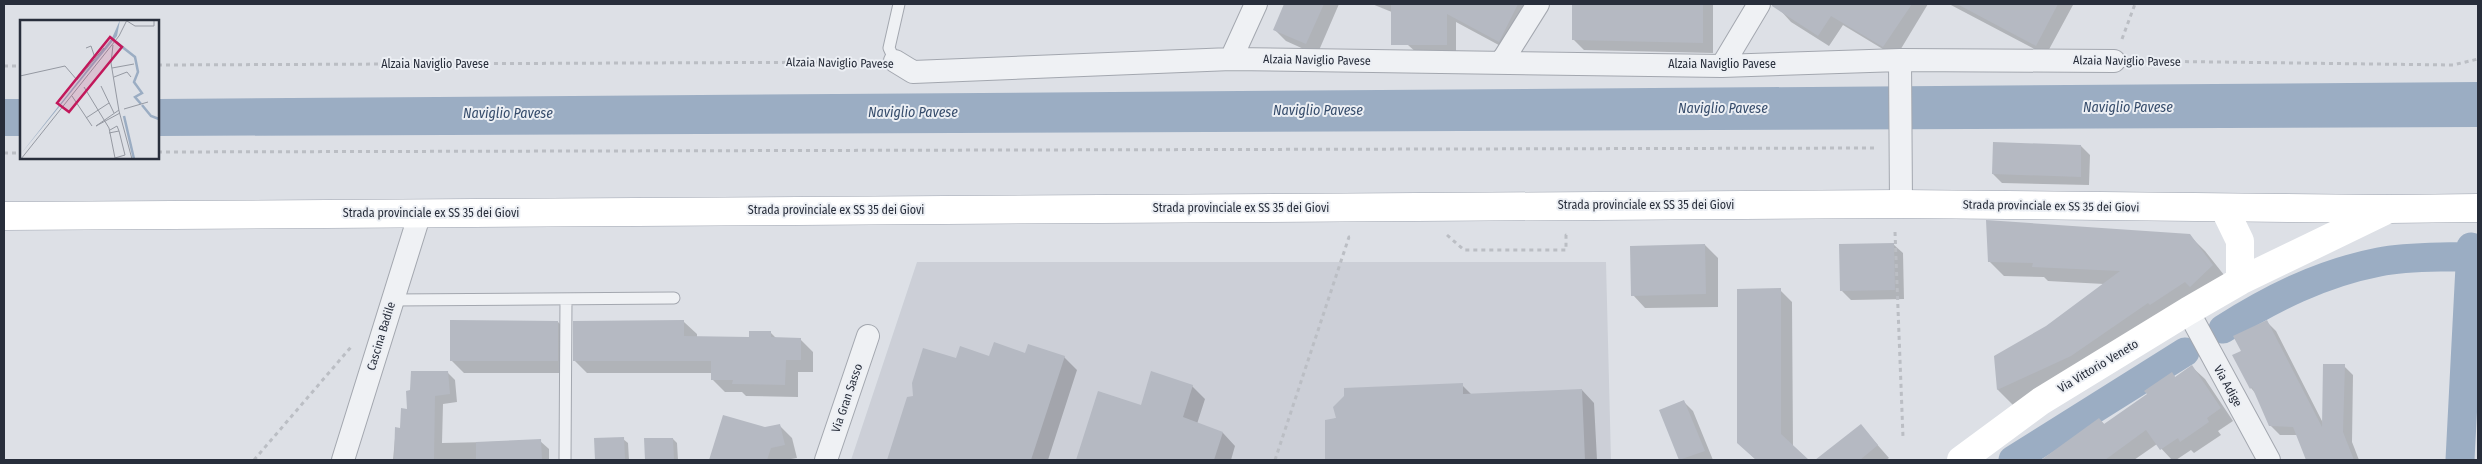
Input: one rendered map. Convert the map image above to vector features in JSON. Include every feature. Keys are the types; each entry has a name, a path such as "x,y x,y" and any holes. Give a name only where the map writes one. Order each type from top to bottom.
{"main road":[{"name":"Strada provinciale ex SS 35 dei Giovi","path":"4,216 1901,204 2224,208 2478,208"},
{"path":"2224,208 2240,241 2240,281"},
{"name":"Via Vittorio Veneto","path":"1961,460 2041,401 2188,311 2240,281 2389,209"}],"street":[{"path":"1231,59 1256,4"},
{"path":"1501,62 1538,4"},
{"path":"1722,66 1759,4"},
{"name":"Alzaia Naviglio Pavese","path":"895,61 913,72 1231,59 1900,69 2114,61"},
{"path":"1900,69 1901,204"},
{"name":"Cascina Badile","path":"343,460 420,213"},
{"name":"Via Adige","path":"2188,311 2269,460"},
{"name":"Via Gran Sasso","path":"826,460 868,336"}],"lane":[{"path":"895,61 889,48 899,4"},
{"path":"392,300 674,298"},
{"path":"565,460 566,299"}],"path":[{"path":"2114,61 2135,4"},
{"name":"Alzaia Naviglio Pavese","path":"2114,61 2453,65 2478,59"},
{"name":"Alzaia Naviglio Pavese","path":"159,65 895,61"},
{"path":"4,66 20,66"},
{"path":"159,152 1901,148"},
{"path":"4,153 20,153"},
{"path":"1887,232 1896,232 1903,437"},
{"path":"1437,236 1447,235 1464,250 1566,250 1566,236 1576,235"},
{"path":"1275,460 1349,237 1358,237"},
{"path":"254,460 354,343"}],"shaded area":[{"path":"917,262 1606,262 1611,460 851,460"}],"water":[{"name":"Naviglio Pavese","path":"2478,82 2478,127 159,136 159,99"},
{"path":"4,99 20,99 20,136 4,136"}],"building":[{"path":"1284,4 1324,4 1306,44 1273,30"},
{"path":"1391,4 1518,4 1499,42 1447,14 1447,45 1391,45"},
{"path":"1572,4 1703,4 1703,43 1572,40"},
{"path":"1772,4 1912,4 1883,47 1831,16 1818,36 1772,6"},
{"path":"1957,4 2058,4 2036,46"},
{"path":"1993,142 2081,145 2081,177 1992,174"},
{"path":"1986,220 2190,234 2213,265 2190,287 2185,282 2150,305 2148,303 2071,356 1997,390 1994,356 2046,326 2120,271 2032,267 2033,263 1988,262"},
{"path":"1894,243 1895,290 1840,291 1839,244"},
{"path":"1705,244 1706,294 1631,296 1630,246"},
{"path":"1781,288 1781,434 1809,460 1756,460 1737,443 1737,289"},
{"path":"450,320 558,321 558,361 450,361"},
{"path":"684,320 684,336 749,337 749,331 771,331 771,337 801,338 801,360 786,360 785,385 732,384 733,380 711,380 711,361 573,361 573,321"},
{"path":"2267,320 2322,427 2323,364 2345,364 2343,432 2354,460 2306,460 2293,427 2269,426 2252,387 2250,389 2232,355 2241,351 2233,336"},
{"path":"994,342 1025,353 1028,344 1065,356 1031,460 887,460 907,397 913,396 912,383 923,348 956,358 960,346 989,356"},
{"path":"2192,365 2221,408 2207,418 2209,422 2180,442 2178,438 2160,450 2146,430 2105,460 2041,460 2099,418 2104,424 2147,394 2144,391 2172,372 2175,377"},
{"path":"411,371 448,371 450,394 435,396 434,460 394,460 395,427 400,428 401,408 407,409 406,391 410,390"},
{"path":"1151,371 1193,385 1183,417 1223,432 1214,460 1076,460 1098,391 1141,405"},
{"path":"1463,383 1463,394 1582,389 1585,460 1325,460 1325,420 1336,418 1333,407 1344,396 1344,388"},
{"path":"1684,400 1705,451 1679,460 1659,410"},
{"path":"723,415 765,427 780,424 785,445 771,448 767,460 709,460"},
{"path":"1861,424 1878,445 1860,460 1815,460"},
{"path":"624,437 625,459 595,460 594,438"},
{"path":"644,438 673,438 674,459 645,460"},
{"path":"541,439 542,460 476,460 476,442"}],"waterway":[{"path":"2460,460 2471,247"},
{"path":"2223,329 2279,297 2337,273 2390,260 2471,256"},
{"path":"2013,460 2185,352"}]}
